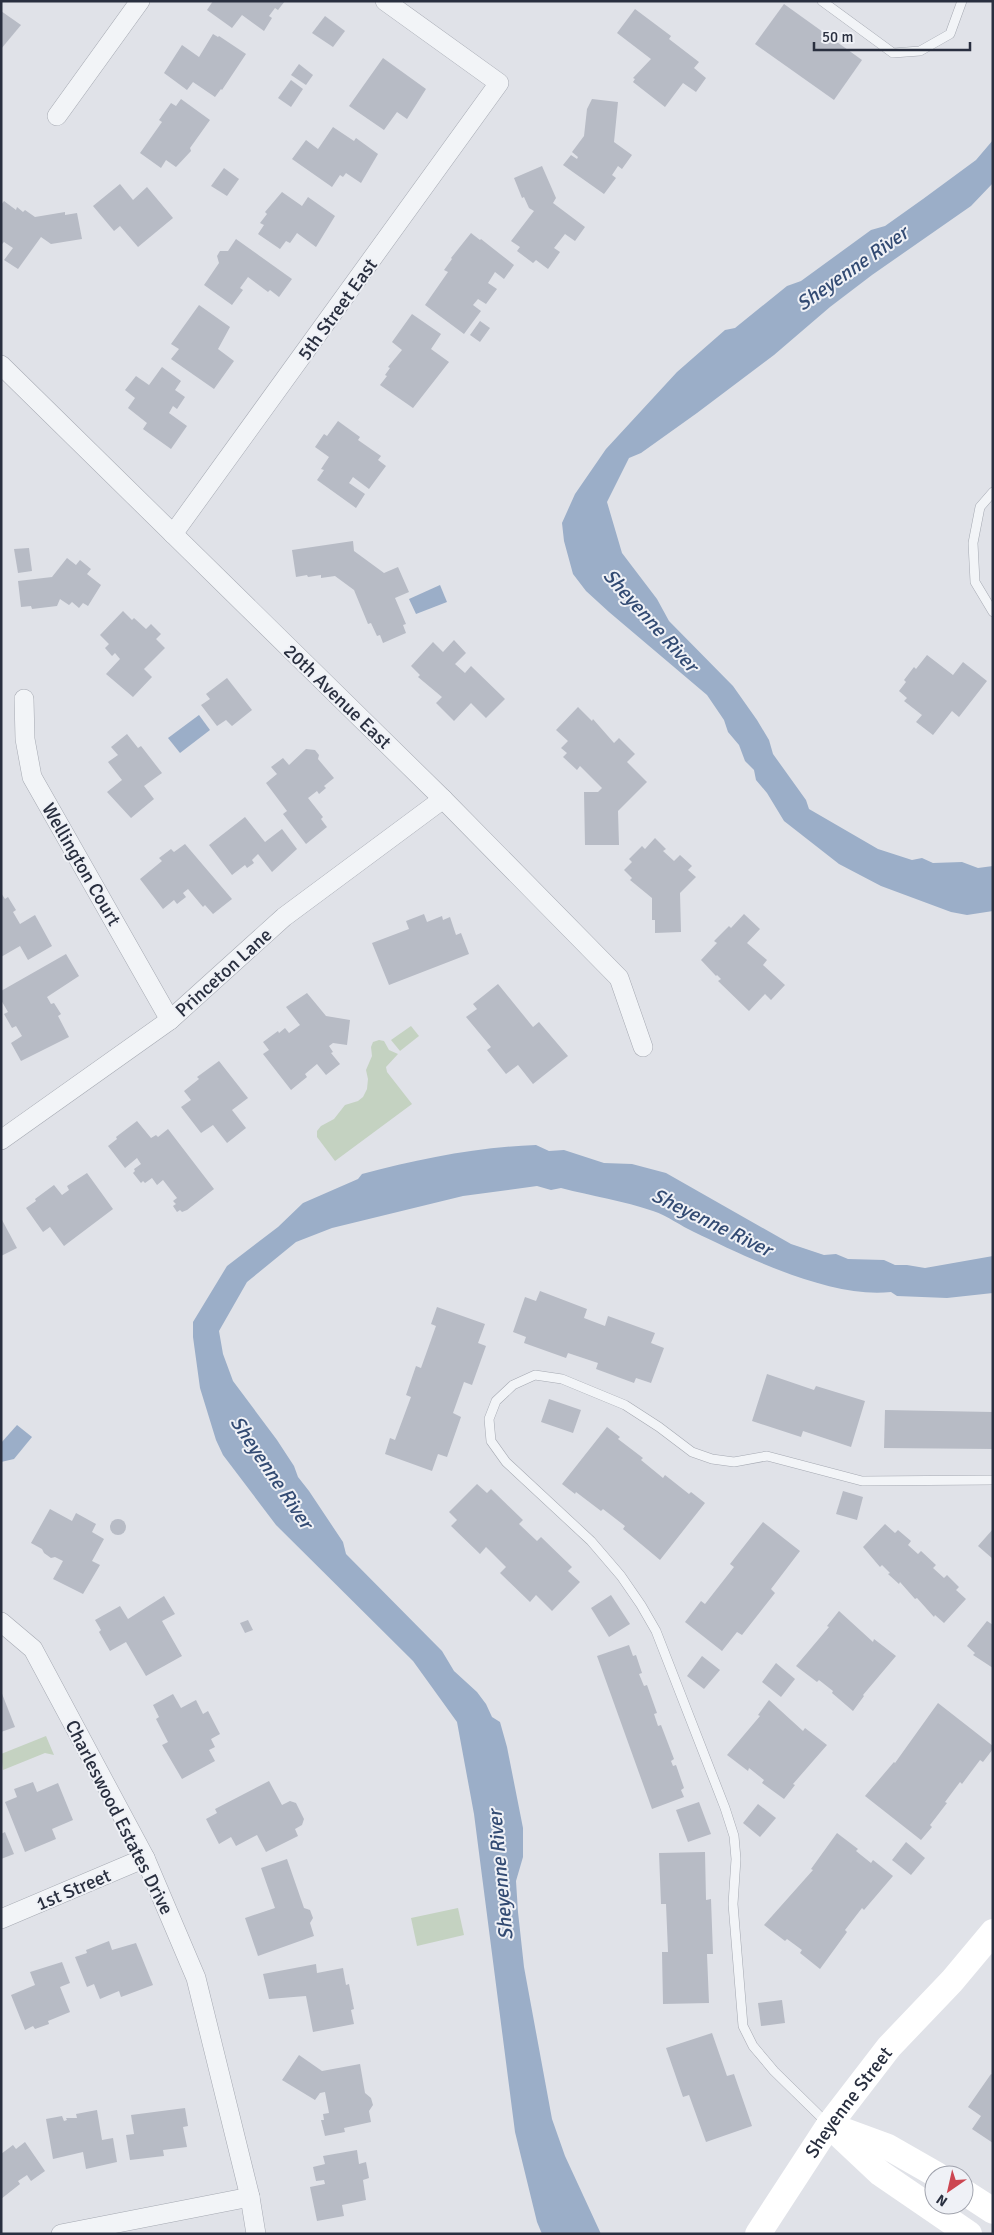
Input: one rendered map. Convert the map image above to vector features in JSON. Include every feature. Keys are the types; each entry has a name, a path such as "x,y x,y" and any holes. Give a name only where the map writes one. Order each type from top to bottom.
{"main road":[{"name":"Sheyenne Street","path":"758,2234 829,2125 888,2047 952,1980 993,1932"},
{"name":"Sheyenne Street","path":"952,1980 993,1960"},
{"path":"829,2125 888,2147 924,2168"},
{"path":"829,2125 880,2173 969,2234"},
{"path":"974,2199 993,2211"}],"street":[{"path":"57,116 140,1"},
{"name":"5th Street East","path":"173,534 499,83 385,1"},
{"name":"20th Avenue East","path":"1,365 442,799 619,978 643,1047"},
{"name":"Wellington Court","path":"24,699 25,739 32,777 170,1020"},
{"name":"Princeton Lane","path":"1,1140 170,1020 284,917 442,799"},
{"name":"Charleswood Estates Drive","path":"1,1622 33,1649 145,1858 196,1978 250,2197 256,2234"},
{"name":"1st Street","path":"1,1919 145,1858"},
{"path":"61,2234 250,2197"}],"lane":[{"path":"822,1 893,53 920,51 950,34 962,1"},
{"path":"993,492 980,507 973,543 975,582 993,612"},
{"path":"829,2125 774,2071 753,2046 743,2026 733,1904 736,1859 734,1836 725,1808 656,1631 621,1576 591,1541 506,1462 491,1441 489,1419 496,1401 513,1385 535,1376 562,1379 625,1405 659,1427 692,1452 712,1459 734,1462 766,1456 862,1481 993,1480"}],"green space":[{"path":"411,1026 419,1036 400,1051 391,1040"},
{"path":"384,1041 389,1050 398,1054 386,1067 387,1072 412,1104 335,1161 317,1137 317,1131 321,1126 334,1119 345,1105 358,1101 363,1097 367,1089 368,1079 366,1070 372,1056 371,1047 373,1042"},
{"path":"46,1736 54,1755 45,1753 3,1770 1,1754"},
{"path":"458,1908 464,1935 417,1946 411,1918"}],"water":[{"name":"Sheyenne River","path":"993,140 993,183 971,206 872,275 830,307 774,355 697,413 641,453 629,458 607,502 622,553 657,599 669,621 733,686 757,720 769,740 773,754 806,800 809,809 878,849 912,860 922,858 933,863 962,862 978,868 993,866 993,911 967,915 951,912 881,886 839,864 784,821 767,793 756,780 754,770 745,761 739,745 728,732 724,720 707,695 609,612 586,591 573,574 564,541 562,523 575,494 606,449 677,372 725,330 735,328 787,286 801,281 871,230 885,226 923,199 976,160"},
{"path":"440,585 447,602 416,614 409,599"},
{"path":"199,715 210,730 180,753 168,738"},
{"name":"Sheyenne River","path":"536,1145 549,1151 564,1150 604,1163 632,1164 666,1173 791,1244 824,1255 836,1254 848,1259 884,1260 895,1265 925,1268 993,1256 993,1293 947,1298 897,1296 891,1292 843,1289 817,1283 765,1264 642,1207 561,1188 551,1190 537,1186 463,1196 332,1228 296,1242 247,1282 219,1331 223,1354 233,1381 294,1466 298,1477 343,1542 346,1554 442,1651 454,1671 477,1692 486,1704 492,1717 500,1722 507,1747 523,1828 523,1857 516,1881 518,1912 524,1967 552,2119 565,2156 601,2234 542,2234 537,2222 515,2132 474,1814 457,1722 413,1661 276,1525 223,1455 216,1440 200,1388 193,1337 193,1322 227,1266 278,1227 303,1203 358,1179 362,1174 470,1151"},
{"path":"17,1425 32,1437 14,1459 1,1462 1,1443"}],"building":[{"path":"213,1 285,1 278,10 275,8 269,16 272,18 264,31 242,15 232,28 207,10"},
{"path":"784,4 862,60 834,100 755,44"},
{"path":"635,9 671,36 669,39 699,62 694,68 706,78 696,92 683,83 665,107 633,82 635,79 633,78 651,59 617,33"},
{"path":"1,11 21,25 1,49"},
{"path":"325,16 345,31 333,47 312,33"},
{"path":"213,34 246,54 222,90 215,97 193,82 187,90 164,73 182,45 199,57"},
{"path":"383,58 426,89 407,119 397,112 384,130 349,106"},
{"path":"299,64 313,75 306,85 291,75"},
{"path":"291,80 303,89 291,107 278,98"},
{"path":"181,99 210,120 190,148 191,151 176,167 166,160 161,168 140,153 162,122 159,120 171,103 176,106"},
{"path":"592,99 618,102 614,142 632,155 622,169 618,166 612,175 616,178 604,194 563,165 571,155 577,159 578,157 572,152 584,136 587,109"},
{"path":"333,127 354,141 356,138 378,154 361,183 346,173 343,177 340,175 332,187 292,159 306,140 318,149"},
{"path":"542,166 556,198 553,203 585,227 575,241 565,234 554,248 560,252 548,269 536,260 533,263 517,251 520,247 511,241 534,211 529,208 524,197 522,198 514,178"},
{"path":"224,168 239,179 227,196 211,186"},
{"path":"120,184 133,200 147,187 173,218 138,247 120,226 114,231 93,206"},
{"path":"282,192 302,206 308,197 335,216 316,247 297,233 290,243 286,241 280,249 258,234 264,225 260,223 267,214 265,212"},
{"path":"4,201 16,210 17,207 35,217 65,212 65,215 77,213 82,239 51,244 41,237 18,269 4,260 13,248 4,242 1,245 1,205"},
{"path":"471,233 514,265 504,279 495,272 488,283 497,289 486,304 478,299 473,305 481,311 464,334 425,305 448,272 444,270 451,258"},
{"path":"236,239 292,279 279,297 270,290 268,292 248,277 240,288 243,290 232,305 204,285 219,263 217,256 220,251 228,251"},
{"path":"199,305 230,327 218,349 234,361 214,389 171,359 179,349 171,344"},
{"path":"412,314 441,334 431,349 449,362 413,408 380,385 387,376 385,375 390,368 388,367 402,350 392,342"},
{"path":"480,321 490,328 480,342 470,335"},
{"path":"162,367 181,381 175,390 185,397 177,409 173,406 169,413 187,426 171,449 143,429 147,423 128,408 135,398 125,390 136,376 149,385"},
{"path":"338,421 360,437 358,440 381,456 378,460 386,466 369,489 353,477 349,483 365,494 356,508 317,480 324,470 321,469 329,457 315,447 324,434 327,436"},
{"path":"353,541 354,551 384,573 398,567 409,592 395,598 406,624 403,625 406,633 383,643 380,635 377,636 371,623 368,624 354,590 335,576 321,578 321,575 308,577 307,575 296,577 292,550"},
{"path":"29,548 32,571 18,573 14,549"},
{"path":"67,558 76,565 80,560 91,569 87,574 101,585 88,606 83,603 79,608 72,602 69,605 60,599 57,606 32,609 31,606 21,607 18,581 52,577"},
{"path":"123,611 132,620 134,618 146,629 151,624 161,634 156,639 165,648 144,669 152,677 133,697 106,674 120,659 115,653 112,656 105,648 109,644 100,635"},
{"path":"454,640 466,653 455,664 465,673 471,666 505,699 486,718 471,703 454,721 436,703 442,697 418,677 420,675 411,666 433,642 443,652"},
{"path":"927,655 953,675 963,662 987,681 959,717 952,711 933,735 916,722 922,715 904,701 907,698 899,691 906,682 904,680 914,667 916,669"},
{"path":"227,678 252,710 232,726 226,720 217,726 201,705 210,699 206,694"},
{"path":"578,707 592,721 593,719 614,743 619,738 635,754 627,762 647,782 618,811 619,845 585,845 584,792 598,792 602,788 580,766 577,770 563,757 567,753 561,748 568,741 556,730"},
{"path":"127,734 138,748 141,746 162,773 144,786 154,799 131,818 107,792 122,780 108,762 118,755 111,747"},
{"path":"306,749 315,750 319,755 318,759 334,778 324,786 326,788 319,794 317,791 308,798 323,817 321,819 327,827 306,844 283,814 287,811 266,783 277,774 271,767 283,758 289,765"},
{"path":"245,817 265,842 282,829 297,849 272,872 258,854 252,860 254,863 247,868 245,865 232,875 209,845"},
{"path":"655,838 666,849 663,851 674,861 680,855 692,866 688,870 696,877 680,893 681,932 655,933 655,920 652,920 652,898 630,880 632,878 624,870 632,862 629,859 642,846 645,849"},
{"path":"185,844 232,899 213,914 205,905 203,907 188,889 183,893 186,897 177,904 174,900 163,909 140,879 162,861 159,858 171,849 174,852"},
{"path":"1,893 5,899 8,897 16,910 13,912 20,924 35,915 52,946 28,960 20,946 1,957"},
{"path":"424,914 427,922 442,916 443,920 450,917 456,935 461,933 469,954 389,985 372,943 409,929 406,921"},
{"path":"744,914 760,929 747,943 767,960 763,965 785,985 771,1000 765,994 749,1011 718,981 721,979 701,960 717,943 714,941 729,926 731,928"},
{"path":"66,954 79,976 47,997 51,1004 54,1003 61,1014 58,1016 69,1037 21,1061 11,1043 22,1036 16,1026 12,1028 4,1014 8,1012 1,1000 1,991"},
{"path":"498,984 533,1027 539,1022 568,1056 533,1084 518,1065 506,1074 487,1050 491,1047 466,1017 477,1009 473,1004"},
{"path":"307,993 326,1016 350,1020 347,1045 333,1043 329,1046 333,1052 331,1053 340,1064 326,1075 317,1064 305,1074 307,1077 291,1090 263,1054 269,1050 263,1042 278,1031 279,1033 285,1028 289,1033 300,1025 286,1007"},
{"path":"219,1061 248,1098 232,1110 246,1128 227,1143 213,1125 201,1133 181,1107 191,1100 184,1091 199,1079 197,1077"},
{"path":"137,1121 151,1138 156,1135 158,1137 168,1129 214,1189 187,1210 177,1212 173,1206 176,1204 173,1201 177,1198 163,1180 157,1185 152,1178 145,1183 143,1181 141,1183 133,1173 134,1169 141,1164 137,1158 125,1168 108,1146 117,1139 116,1137"},
{"path":"87,1173 113,1209 64,1246 50,1227 43,1232 26,1208 54,1185 62,1195 69,1190 67,1186"},
{"path":"1,1218 17,1248 1,1256"},
{"path":"540,1291 587,1309 584,1318 605,1326 608,1316 655,1333 651,1343 664,1348 651,1383 636,1378 634,1383 596,1369 598,1363 568,1353 566,1358 524,1343 526,1337 513,1332 525,1297 536,1301"},
{"path":"437,1307 485,1324 478,1343 486,1346 472,1385 464,1382 453,1413 461,1417 447,1457 438,1454 432,1471 385,1454 390,1438 395,1440 411,1397 406,1395 416,1366 421,1368 436,1326 431,1324"},
{"path":"767,1374 814,1390 816,1386 865,1401 851,1447 803,1431 801,1437 752,1421"},
{"path":"549,1399 581,1410 573,1433 541,1422"},
{"path":"885,1410 993,1412 993,1449 884,1448"},
{"path":"607,1427 620,1437 618,1439 643,1458 641,1460 663,1478 665,1475 689,1494 691,1492 705,1503 660,1560 623,1529 625,1526 603,1509 601,1511 562,1484"},
{"path":"477,1484 487,1493 491,1489 523,1520 519,1524 537,1541 541,1537 572,1567 568,1571 580,1582 552,1611 536,1595 530,1602 500,1573 506,1567 486,1547 480,1554 451,1526 457,1520 449,1512"},
{"path":"843,1491 863,1497 857,1520 836,1514"},
{"path":"50,1509 72,1521 76,1513 96,1524 92,1532 104,1539 92,1561 100,1565 83,1594 53,1579 63,1561 55,1557 51,1558 42,1549 31,1543"},
{"path":"118,1519 124,1521 126,1527 124,1533 118,1535 112,1533 110,1527 112,1521"},
{"path":"763,1522 800,1551 771,1589 775,1593 742,1635 737,1632 722,1651 685,1622 701,1601 705,1604 734,1567 730,1564"},
{"path":"885,1524 895,1533 898,1530 911,1541 908,1545 918,1554 921,1551 936,1565 933,1568 944,1578 947,1575 959,1587 956,1590 966,1599 944,1623 935,1615 934,1617 900,1582 899,1584 888,1574 890,1573 882,1565 880,1567 863,1547"},
{"path":"993,1529 993,1559 978,1546"},
{"path":"611,1595 630,1624 609,1637 591,1608"},
{"path":"164,1596 175,1614 162,1621 182,1656 146,1676 126,1642 110,1651 99,1632 101,1630 95,1620 120,1606 128,1619"},
{"path":"839,1611 873,1642 874,1639 896,1656 863,1695 853,1711 832,1693 833,1691 819,1680 817,1682 796,1666 829,1627 827,1626"},
{"path":"248,1620 253,1630 245,1633 240,1623"},
{"path":"987,1621 993,1625 993,1668 973,1655 975,1653 967,1646"},
{"path":"629,1645 633,1656 636,1655 642,1673 639,1674 644,1686 647,1685 657,1713 654,1714 658,1726 661,1725 674,1759 671,1761 673,1766 676,1765 684,1788 681,1790 684,1797 652,1809 597,1656"},
{"path":"702,1656 720,1670 704,1689 687,1676"},
{"path":"776,1663 795,1679 781,1697 762,1682"},
{"path":"1,1691 15,1727 1,1732"},
{"path":"173,1694 181,1708 196,1700 203,1714 208,1711 220,1734 211,1739 215,1747 209,1750 215,1761 182,1779 162,1745 168,1742 156,1719 159,1717 153,1705"},
{"path":"769,1700 803,1731 805,1728 827,1745 793,1784 795,1785 784,1799 762,1783 764,1780 749,1768 748,1771 727,1755 760,1716 758,1715"},
{"path":"938,1703 993,1746 993,1749 983,1762 980,1760 962,1784 960,1782 930,1825 932,1827 921,1840 865,1796 895,1763"},
{"path":"269,1781 282,1805 290,1801 296,1803 304,1819 302,1825 295,1829 298,1836 266,1852 257,1835 236,1846 231,1837 219,1844 206,1819 217,1813 215,1809"},
{"path":"33,1782 37,1792 58,1783 73,1820 52,1829 56,1839 25,1852 5,1802 17,1797 14,1789"},
{"path":"699,1802 711,1834 688,1842 676,1810"},
{"path":"758,1804 776,1818 760,1837 743,1823"},
{"path":"5,1832 14,1854 1,1859 1,1834"},
{"path":"837,1833 858,1849 856,1851 871,1863 873,1860 893,1876 864,1910 862,1908 845,1930 847,1932 820,1969 800,1953 802,1950 787,1939 785,1941 764,1925 813,1870 811,1869"},
{"path":"906,1842 925,1858 911,1875 892,1860"},
{"path":"705,1852 706,1900 711,1899 713,1954 707,1954 709,2003 663,2004 662,1952 668,1952 666,1904 661,1904 659,1853"},
{"path":"287,1859 304,1908 310,1910 313,1918 310,1923 314,1936 258,1956 245,1918 275,1908 261,1868"},
{"path":"109,1941 112,1950 136,1943 153,1985 121,1997 119,1991 100,1999 94,1984 87,1987 75,1957 87,1953 86,1950"},
{"path":"62,1962 70,1983 60,1987 70,2012 48,2021 49,2024 35,2029 33,2026 25,2030 11,1995 35,1985 30,1972"},
{"path":"316,1964 317,1973 343,1968 346,1985 349,1984 354,2009 351,2010 354,2024 313,2032 306,1996 269,1999 263,1974"},
{"path":"782,2000 785,2023 761,2026 758,2003"},
{"path":"712,2033 727,2076 734,2074 752,2126 706,2142 689,2095 683,2097 666,2048"},
{"path":"299,2055 322,2071 360,2064 365,2093 371,2098 373,2105 369,2111 371,2122 344,2128 345,2132 325,2136 321,2120 324,2120 323,2114 329,2113 325,2092 320,2093 315,2100 282,2080"},
{"path":"991,2074 993,2075 993,2143 972,2129 981,2116 968,2107"},
{"path":"185,2108 188,2126 183,2127 187,2147 163,2150 164,2156 130,2160 126,2135 134,2134 131,2115"},
{"path":"97,2110 102,2140 113,2138 117,2162 86,2169 83,2152 53,2159 46,2119 62,2116 64,2121 67,2120 66,2118 77,2118 76,2114"},
{"path":"25,2142 45,2171 31,2181 27,2175 18,2181 20,2184 1,2199 1,2154 13,2145 16,2149"},
{"path":"357,2150 359,2164 366,2162 369,2178 363,2180 366,2200 342,2205 344,2216 317,2221 310,2187 325,2184 324,2180 316,2181 313,2167 325,2164 323,2156"}]}
